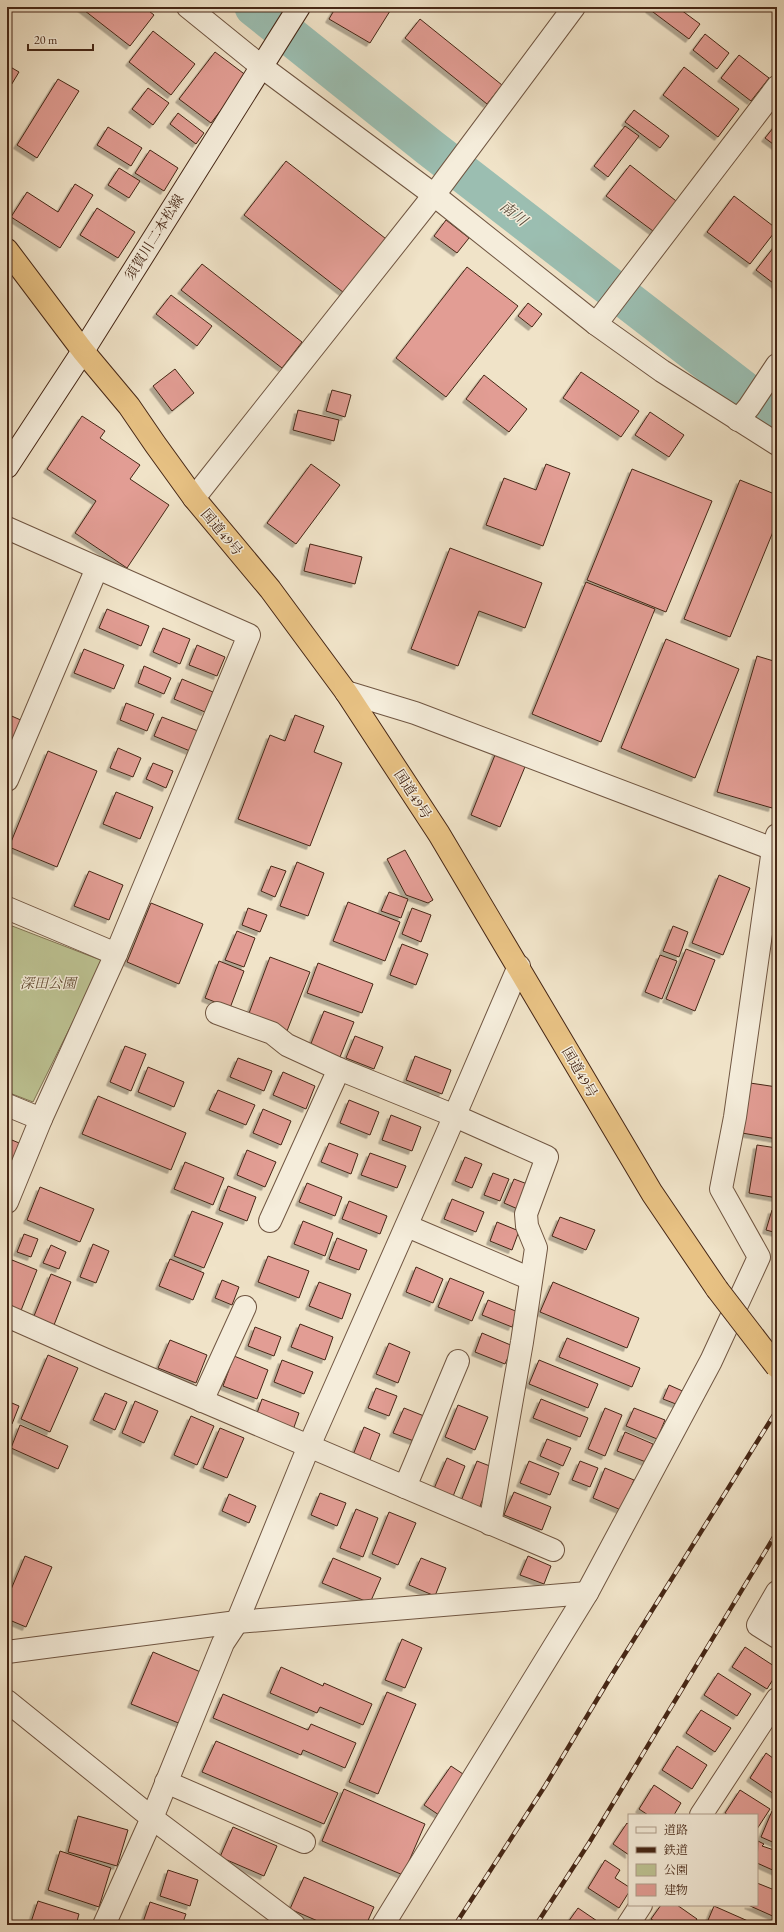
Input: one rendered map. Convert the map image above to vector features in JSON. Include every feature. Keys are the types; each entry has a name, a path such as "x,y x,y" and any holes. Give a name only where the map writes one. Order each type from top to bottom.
{"highway":[{"name":"国道49号","path":"7,250 83,351 129,406 194,498 270,589 346,692 439,834 519,966 648,1187 717,1290 777,1367"}],"street":[{"path":"188,7 265,61 437,191 600,319 662,371 744,414 777,444"},
{"path":"194,498 437,191 574,7"},
{"name":"須賀川二本松線","path":"7,467 83,351 170,210 298,9"},
{"path":"600,319 777,88"},
{"path":"744,414 774,370"},
{"path":"7,528 249,635 116,954 41,1119 7,1202"},
{"path":"7,780 97,568"},
{"path":"346,692 422,716 774,851 735,1117 721,1189 759,1257 712,1361 587,1593 383,1925"},
{"path":"7,908 116,954"},
{"path":"104,1925 152,1818 223,1643 237,1622 309,1446 455,1116 519,966"},
{"path":"217,1013 272,1033 287,1045 339,1069 455,1116 547,1157 526,1214 528,1226 536,1248 490,1524"},
{"path":"270,1221 339,1069"},
{"path":"7,1105 41,1119"},
{"path":"406,1226 531,1279"},
{"path":"202,1401 245,1307"},
{"path":"7,1316 202,1401 553,1550"},
{"path":"405,1487 458,1361"},
{"path":"777,1592 758,1625 777,1637"},
{"path":"7,1652 237,1622 587,1593"},
{"path":"702,1814 777,1699"},
{"path":"7,1702 152,1818 294,1925"},
{"path":"166,1782 304,1842"},
{"path":"628,1925 640,1906"}],"green space":[{"name":"深田公園","path":"7,924 103,961 33,1102 7,1092"}],"building":[{"path":"80,7 144,7 154,15 130,46"},
{"path":"336,7 383,7 390,11 370,43 329,19"},
{"path":"651,7 677,7 700,24 689,39 649,9"},
{"path":"420,19 502,85 487,104 405,38"},
{"path":"153,31 195,64 171,95 129,62"},
{"path":"705,34 729,53 717,69 693,50"},
{"path":"215,52 247,76 211,123 179,99"},
{"path":"739,55 769,78 751,101 721,78"},
{"path":"7,65 19,72 7,92"},
{"path":"684,67 739,109 718,137 663,95"},
{"path":"58,79 79,91 37,158 17,145"},
{"path":"148,88 169,103 153,125 132,109"},
{"path":"634,110 669,136 660,148 625,122"},
{"path":"178,113 204,133 196,144 170,124"},
{"path":"777,123 777,147 765,138"},
{"path":"625,126 639,136 608,177 594,166"},
{"path":"108,127 142,148 131,166 97,145"},
{"path":"150,150 178,168 164,191 135,173"},
{"path":"286,161 390,242 348,296 244,215"},
{"path":"630,165 680,204 657,234 606,196"},
{"path":"119,168 140,181 129,198 108,185"},
{"path":"75,184 93,195 60,248 11,217 27,192 58,212"},
{"path":"734,196 777,229 750,264 707,232"},
{"path":"97,208 135,232 118,258 80,235"},
{"path":"446,220 469,238 457,253 434,236"},
{"path":"777,243 777,286 756,270"},
{"path":"202,264 302,342 282,368 181,290"},
{"path":"467,267 518,306 446,397 396,358"},
{"path":"171,295 212,326 197,346 156,314"},
{"path":"528,303 542,314 532,327 518,316"},
{"path":"175,369 194,393 172,411 153,386"},
{"path":"581,372 639,411 621,437 563,398"},
{"path":"484,375 527,409 509,432 466,399"},
{"path":"332,390 351,395 345,417 326,411"},
{"path":"298,410 339,420 334,441 293,430"},
{"path":"650,412 684,435 669,457 635,435"},
{"path":"82,416 105,431 100,438 140,465 130,479 169,505 127,568 75,533 96,501 47,469"},
{"path":"311,464 340,485 296,544 267,523"},
{"path":"546,464 570,473 543,546 486,525 504,478 536,490"},
{"path":"632,469 712,501 666,612 587,580"},
{"path":"740,480 777,495 777,522 730,637 684,619"},
{"path":"310,544 362,557 355,584 304,571"},
{"path":"450,548 542,583 525,628 479,611 458,666 411,649"},
{"path":"586,582 655,609 601,742 532,714"},
{"path":"107,609 149,626 141,646 99,628"},
{"path":"163,628 190,639 180,664 153,652"},
{"path":"666,639 739,669 695,778 621,748"},
{"path":"197,645 225,657 217,676 189,665"},
{"path":"84,649 124,665 114,689 74,673"},
{"path":"757,656 777,662 777,790 772,808 717,792"},
{"path":"144,666 171,678 164,694 138,683"},
{"path":"182,679 213,692 205,712 174,699"},
{"path":"126,703 154,714 147,731 120,720"},
{"path":"7,714 23,721 7,760"},
{"path":"295,715 324,726 314,752 342,763 310,846 238,819 270,735 285,741"},
{"path":"162,717 198,731 190,751 154,736"},
{"path":"118,748 141,758 133,777 110,768"},
{"path":"497,750 527,762 500,827 471,815"},
{"path":"48,751 97,771 57,867 9,847"},
{"path":"153,763 173,771 166,788 146,779"},
{"path":"116,792 153,807 140,839 103,824"},
{"path":"405,850 433,900 428,903 406,895 387,859"},
{"path":"297,862 324,873 308,916 280,906"},
{"path":"271,866 286,871 275,897 261,891"},
{"path":"89,871 123,885 109,920 74,906"},
{"path":"719,875 750,888 723,955 692,943"},
{"path":"389,892 408,899 401,918 381,911"},
{"path":"348,902 400,922 385,961 333,941"},
{"path":"151,903 203,924 179,984 127,962"},
{"path":"248,908 267,915 260,932 242,925"},
{"path":"412,908 431,915 421,942 402,934"},
{"path":"673,926 688,932 679,957 663,951"},
{"path":"237,931 255,938 244,967 225,960"},
{"path":"402,944 428,954 416,985 390,975"},
{"path":"686,949 715,960 695,1011 666,999"},
{"path":"660,955 677,961 662,999 645,992"},
{"path":"270,957 310,972 287,1031 248,1016"},
{"path":"219,961 244,971 230,1008 205,998"},
{"path":"318,963 373,984 362,1013 307,993"},
{"path":"324,1011 354,1022 340,1057 310,1046"},
{"path":"355,1036 383,1047 374,1069 346,1058"},
{"path":"125,1046 146,1054 131,1091 110,1082"},
{"path":"415,1056 451,1070 442,1094 406,1080"},
{"path":"238,1058 272,1071 264,1091 230,1077"},
{"path":"148,1067 184,1082 174,1107 138,1092"},
{"path":"283,1072 315,1086 306,1109 273,1095"},
{"path":"750,1083 777,1087 777,1139 742,1133"},
{"path":"218,1090 255,1105 246,1125 209,1110"},
{"path":"98,1096 186,1133 171,1170 82,1134"},
{"path":"349,1100 379,1112 370,1135 340,1123"},
{"path":"263,1109 291,1121 281,1145 253,1133"},
{"path":"391,1115 421,1127 412,1151 382,1140"},
{"path":"7,1138 24,1145 15,1166 7,1162"},
{"path":"329,1143 358,1154 351,1174 321,1162"},
{"path":"757,1145 777,1148 777,1198 749,1193"},
{"path":"247,1150 276,1162 265,1187 237,1175"},
{"path":"370,1153 406,1166 397,1188 361,1175"},
{"path":"465,1157 482,1164 472,1188 455,1181"},
{"path":"185,1162 224,1178 213,1205 174,1189"},
{"path":"493,1173 509,1179 500,1201 484,1195"},
{"path":"514,1179 530,1185 520,1210 504,1203"},
{"path":"307,1183 342,1197 335,1216 299,1202"},
{"path":"228,1186 256,1197 247,1221 219,1210"},
{"path":"40,1187 94,1209 80,1242 27,1220"},
{"path":"452,1199 484,1212 476,1232 444,1219"},
{"path":"349,1201 387,1216 380,1234 342,1219"},
{"path":"772,1210 777,1211 777,1233 766,1230"},
{"path":"192,1211 223,1223 204,1268 174,1256"},
{"path":"560,1217 595,1230 586,1250 552,1236"},
{"path":"303,1221 333,1233 325,1256 294,1244"},
{"path":"497,1222 519,1231 512,1250 490,1241"},
{"path":"24,1234 38,1239 31,1257 17,1252"},
{"path":"337,1238 367,1250 359,1270 329,1259"},
{"path":"93,1244 109,1251 96,1283 80,1277"},
{"path":"51,1245 66,1252 59,1269 43,1263"},
{"path":"268,1256 309,1271 299,1298 258,1282"},
{"path":"170,1259 204,1273 193,1300 159,1286"},
{"path":"12,1260 37,1270 20,1313 7,1308 7,1272"},
{"path":"416,1267 443,1279 433,1303 406,1292"},
{"path":"51,1274 71,1282 54,1325 34,1316"},
{"path":"450,1278 484,1292 472,1321 438,1307"},
{"path":"222,1280 239,1287 232,1305 215,1298"},
{"path":"319,1282 351,1294 342,1319 309,1306"},
{"path":"553,1282 639,1318 627,1348 540,1312"},
{"path":"488,1300 518,1312 512,1327 482,1315"},
{"path":"300,1324 333,1337 325,1360 291,1347"},
{"path":"255,1327 281,1337 274,1356 248,1346"},
{"path":"482,1333 513,1346 505,1364 475,1352"},
{"path":"567,1338 640,1368 632,1387 559,1357"},
{"path":"170,1340 207,1355 196,1383 158,1368"},
{"path":"389,1343 410,1352 398,1383 376,1374"},
{"path":"48,1355 78,1368 50,1432 21,1419"},
{"path":"234,1356 268,1370 257,1399 223,1386"},
{"path":"282,1360 313,1372 304,1394 274,1382"},
{"path":"539,1360 598,1384 588,1408 529,1384"},
{"path":"669,1385 687,1393 681,1406 663,1399"},
{"path":"376,1388 397,1396 389,1416 368,1408"},
{"path":"105,1393 127,1402 115,1430 93,1420"},
{"path":"262,1399 299,1413 293,1430 256,1416"},
{"path":"541,1399 588,1418 580,1437 533,1418"},
{"path":"7,1401 19,1406 12,1424 7,1422"},
{"path":"135,1401 158,1411 144,1443 122,1433"},
{"path":"458,1405 488,1417 475,1450 445,1437"},
{"path":"404,1408 429,1418 419,1443 393,1433"},
{"path":"605,1408 622,1415 605,1456 588,1449"},
{"path":"634,1408 665,1420 657,1439 626,1426"},
{"path":"191,1416 214,1426 197,1465 174,1455"},
{"path":"20,1425 68,1446 58,1469 11,1448"},
{"path":"364,1427 380,1434 369,1462 353,1455"},
{"path":"220,1428 244,1438 227,1478 203,1468"},
{"path":"625,1432 653,1444 646,1462 617,1451"},
{"path":"547,1439 571,1448 563,1466 540,1456"},
{"path":"447,1458 465,1466 452,1499 433,1491"},
{"path":"477,1461 495,1468 477,1514 459,1506"},
{"path":"529,1461 559,1473 550,1495 520,1483"},
{"path":"580,1461 598,1468 590,1487 572,1480"},
{"path":"605,1468 634,1480 621,1510 593,1498"},
{"path":"514,1492 551,1507 542,1530 504,1515"},
{"path":"320,1493 346,1503 337,1526 311,1515"},
{"path":"229,1494 256,1506 249,1523 222,1511"},
{"path":"356,1509 378,1518 363,1557 340,1548"},
{"path":"389,1512 416,1523 398,1565 372,1554"},
{"path":"25,1556 52,1567 26,1627 7,1619 7,1599"},
{"path":"528,1556 551,1566 544,1584 520,1575"},
{"path":"333,1558 381,1578 370,1603 322,1583"},
{"path":"421,1558 446,1568 435,1596 409,1585"},
{"path":"402,1639 422,1648 405,1688 385,1680"},
{"path":"745,1647 777,1668 777,1673 767,1689 732,1667"},
{"path":"153,1652 203,1673 181,1724 131,1704"},
{"path":"281,1667 323,1686 324,1683 372,1704 363,1725 320,1707 317,1713 270,1693"},
{"path":"718,1673 751,1694 737,1716 704,1695"},
{"path":"387,1692 416,1704 378,1794 349,1782"},
{"path":"223,1694 308,1730 311,1724 356,1743 345,1768 303,1750 301,1755 213,1718"},
{"path":"701,1710 731,1728 715,1752 686,1733"},
{"path":"216,1741 338,1793 324,1824 202,1772"},
{"path":"677,1746 707,1765 692,1789 662,1770"},
{"path":"766,1753 777,1761 777,1796 750,1778"},
{"path":"451,1766 466,1776 439,1815 424,1805"},
{"path":"654,1785 681,1803 675,1814 646,1814 639,1809"},
{"path":"344,1789 425,1824 403,1875 322,1841"},
{"path":"740,1790 770,1809 758,1827 758,1814 725,1813"},
{"path":"772,1811 777,1813 777,1844 761,1837"},
{"path":"78,1816 128,1830 117,1866 68,1852"},
{"path":"627,1823 628,1854 613,1844"},
{"path":"233,1827 277,1846 264,1876 220,1857"},
{"path":"758,1841 764,1844 762,1846 777,1851 777,1872 758,1863"},
{"path":"60,1851 111,1868 99,1907 48,1890"},
{"path":"605,1860 620,1870 615,1878 628,1886 628,1894 619,1908 588,1888"},
{"path":"168,1870 198,1880 190,1906 160,1896"},
{"path":"304,1877 374,1907 366,1925 327,1925 290,1909"},
{"path":"758,1883 777,1891 777,1918 750,1906 758,1906"},
{"path":"38,1901 79,1914 76,1925 30,1925"},
{"path":"150,1902 186,1914 182,1925 142,1925"},
{"path":"660,1906 678,1906 697,1919 693,1925 660,1925 651,1919"},
{"path":"714,1906 757,1925 706,1925"},
{"path":"578,1908 603,1925 566,1925"},
{"path":"117,1922 127,1925 116,1925"}],"waterway":[{"name":"南川","path":"254,7 429,147 777,416"}],"railway":[{"path":"455,1925 545,1786 613,1673 777,1410"},
{"path":"536,1925 589,1843 777,1532"}]}
